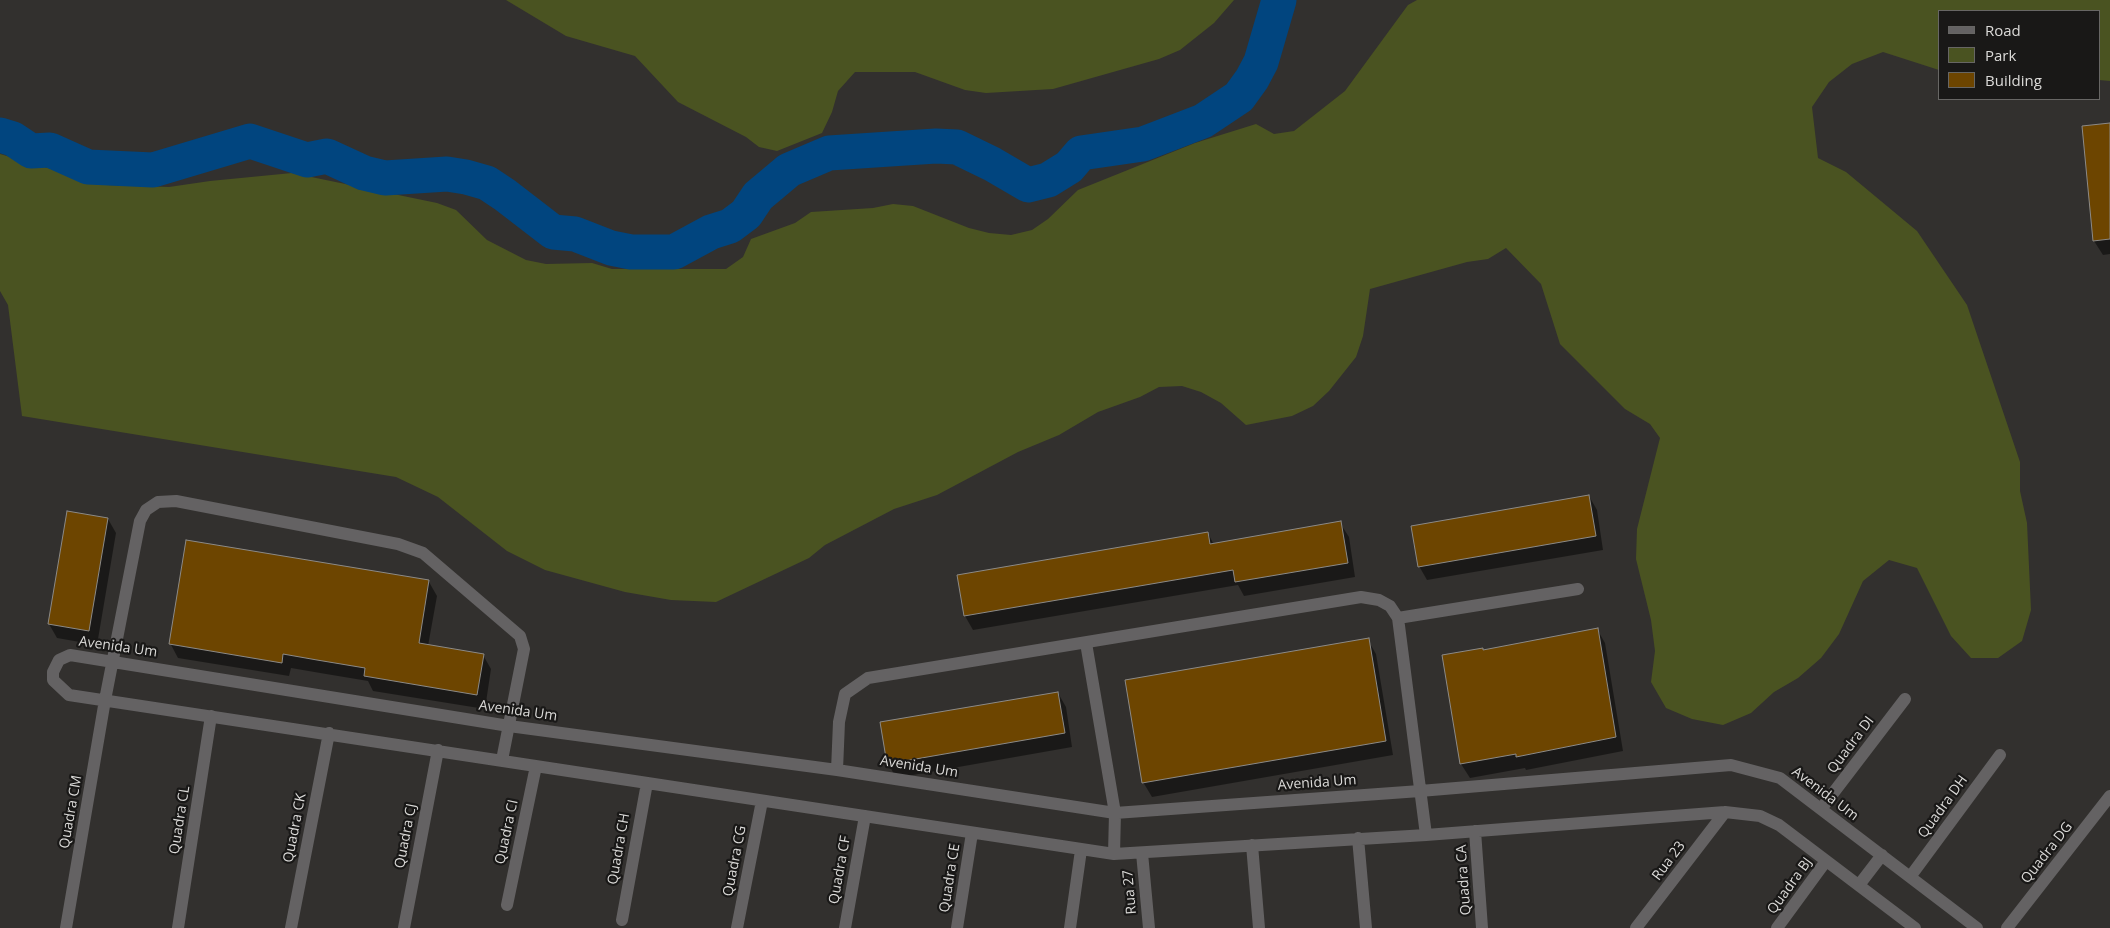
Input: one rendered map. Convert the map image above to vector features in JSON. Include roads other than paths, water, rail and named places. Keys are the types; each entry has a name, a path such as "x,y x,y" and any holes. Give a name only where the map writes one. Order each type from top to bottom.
{"street":[{"name":"Quadra CM","path":"66,928 105,700 140,521 146,510 158,502 176,501 398,544 423,553 520,636 524,649 523,663 502,760"},
{"path":"1398,618 1578,589"},
{"path":"837,770 839,722 845,694 868,678 1361,597 1379,600 1390,606 1398,618 1426,835"},
{"path":"1086,643 1115,813 1114,854"},
{"name":"Avenida Um","path":"1914,928 1779,826 1760,816 1725,812 1426,835 1114,854 329,733 69,695 53,680 53,672 59,660 70,655 113,660 509,726 837,770 1115,813 1420,791 1731,765 1780,778 1977,928"},
{"name":"Quadra DI","path":"1821,809 1905,699"},
{"name":"Quadra CL","path":"178,928 211,716"},
{"name":"Quadra CK","path":"291,928 329,733"},
{"name":"Quadra CJ","path":"404,928 438,750"},
{"name":"Quadra DH","path":"1910,877 2000,755"},
{"name":"Quadra CI","path":"507,905 536,766"},
{"name":"Quadra CH","path":"622,920 647,783"},
{"name":"Quadra DG","path":"2007,928 2110,796"},
{"name":"Quadra CG","path":"737,928 762,801"},
{"name":"Rua 23","path":"1636,928 1725,812"},
{"name":"Quadra CF","path":"845,928 865,816"},
{"name":"Quadra CA","path":"1475,831 1482,928"},
{"name":"Quadra CE","path":"957,928 972,833"},
{"path":"1358,838 1366,928"},
{"path":"1252,845 1259,928"},
{"path":"1070,928 1081,850"},
{"name":"Rua 27","path":"1142,853 1148,928"},
{"path":"1859,885 1882,855"},
{"name":"Quadra BJ","path":"1777,928 1826,861"}],"waterway":[{"path":"0,135 13,139 31,151 50,150 88,167 153,170 250,141 307,160 327,156 364,173 385,178 447,174 466,177 487,183 553,232 575,234 611,248 631,252 674,252 711,232 730,226 746,214 758,196 789,170 829,153 936,146 957,147 992,164 1028,185 1048,180 1069,167 1081,153 1143,144 1203,121 1239,97 1252,79 1261,62 1279,0"}]}
